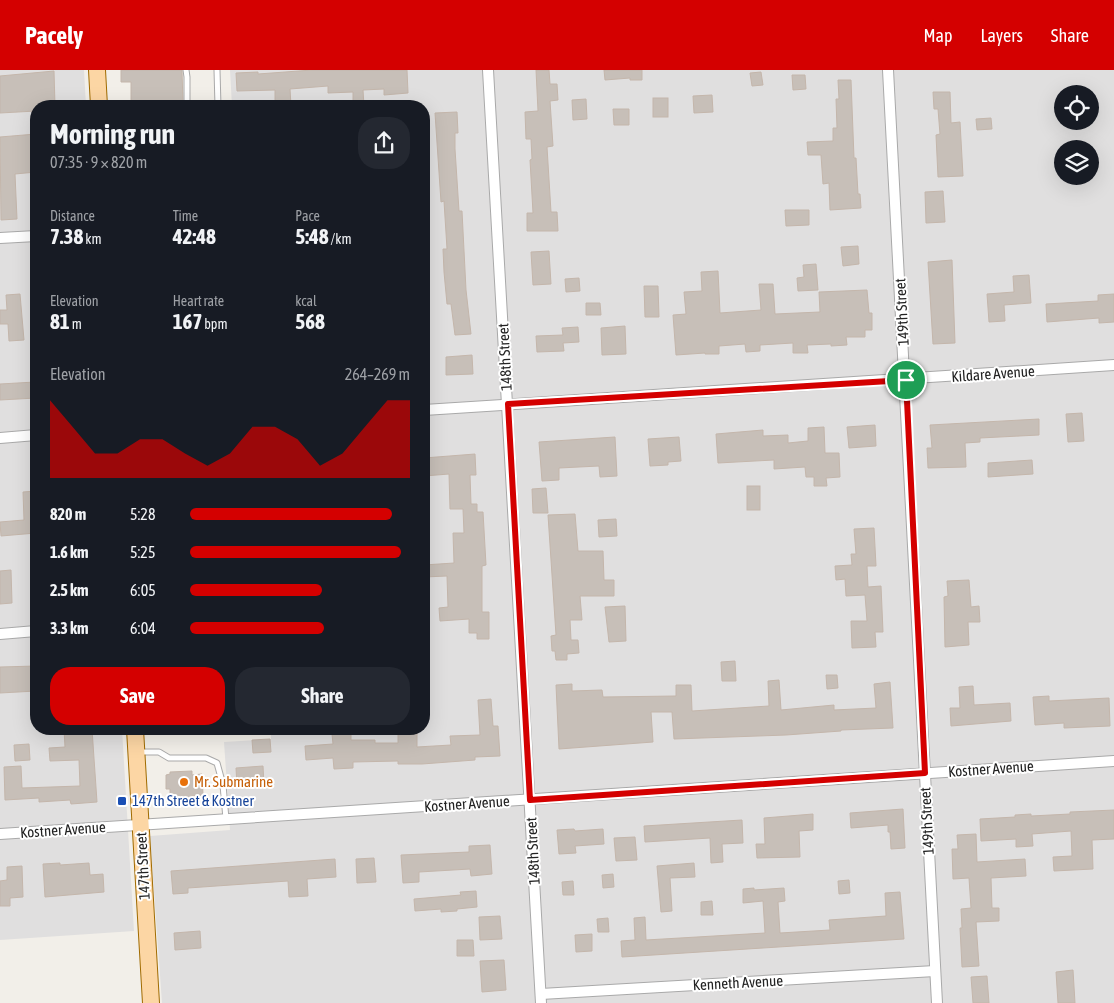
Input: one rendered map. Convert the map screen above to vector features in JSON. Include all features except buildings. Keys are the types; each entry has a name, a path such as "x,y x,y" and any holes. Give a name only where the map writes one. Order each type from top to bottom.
{"main road":[{"path":"97,70 99,100"},
{"name":"147th Street","path":"135,735 151,1003"}],"street":[{"name":"148th Street","path":"488,70 541,999"},
{"name":"149th Street","path":"888,70 906,380 937,1003"},
{"path":"0,238 30,236"},
{"name":"Kildare Avenue","path":"430,410 1114,365"},
{"path":"0,438 30,436"},
{"path":"0,634 30,632"},
{"name":"Kostner Avenue","path":"0,834 1114,761"},
{"name":"Kenneth Avenue","path":"541,999 935,971"}],"lane":[{"path":"186,70 187,100"},
{"path":"217,70 218,100"},
{"path":"136,752 159,752 170,758 206,758 216,762 223,785 226,820"}],"shaded area":[{"path":"0,70 84,70 86,100 30,100 30,735 122,735 134,931 0,940"},
{"path":"230,70 1114,70 1114,1003 162,1003 150,836 230,830 224,742 271,739 271,735 430,735 430,100 232,100"}],"place":[{"name":"Mr. Submarine","path":"184,782"},
{"name":"147th Street & Kostner","path":"122,801"}],"route":[{"path":"906,380 925,773 530,800 508,404 906,380"}]}
